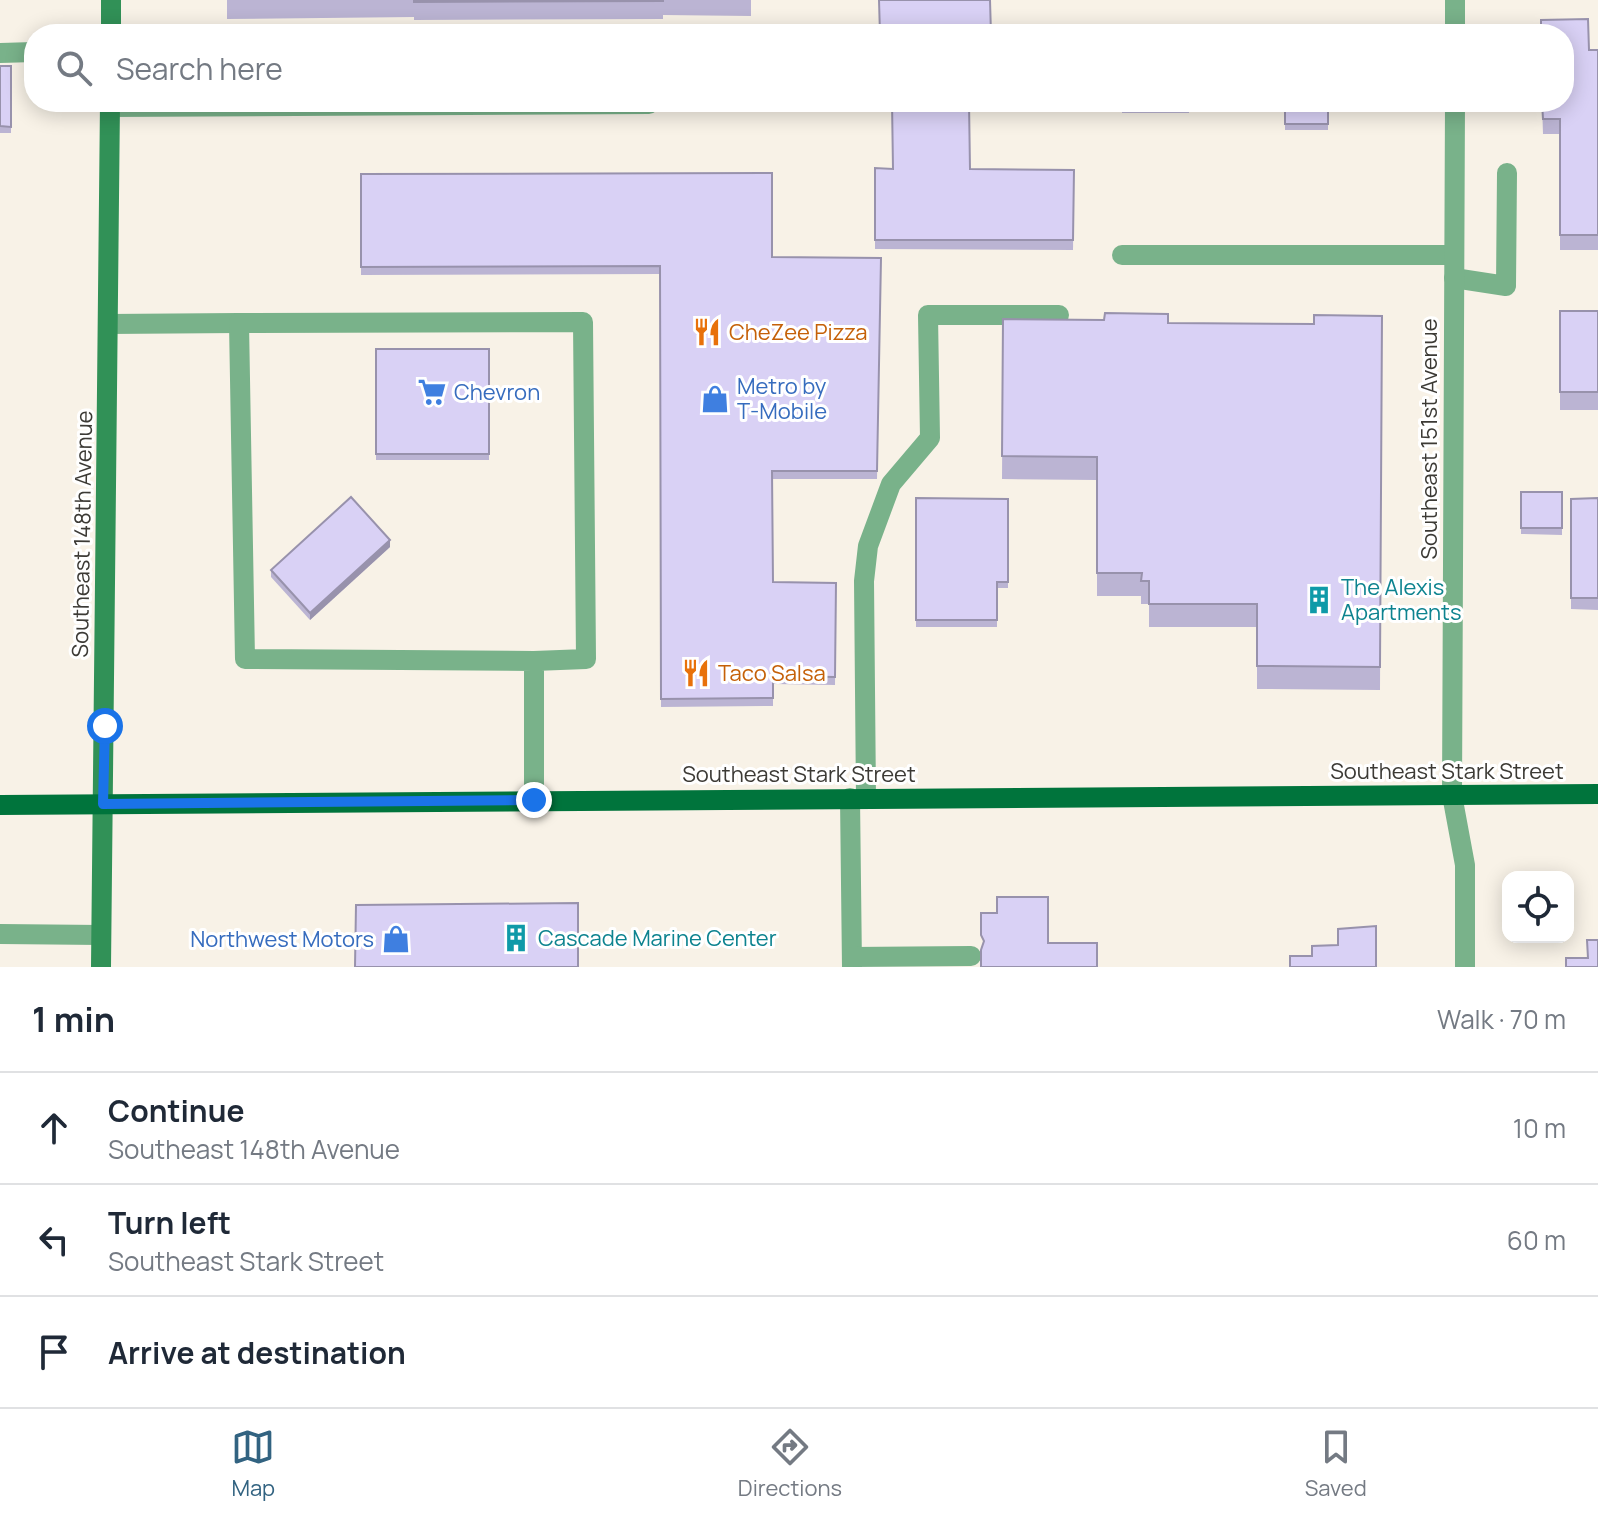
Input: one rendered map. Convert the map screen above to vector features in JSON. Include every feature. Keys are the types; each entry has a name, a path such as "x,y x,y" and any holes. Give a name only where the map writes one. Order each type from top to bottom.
{"main road":[{"path":"111,0 111,24"},
{"name":"Southeast 148th Avenue","path":"101,967 110,112"},
{"name":"Southeast Stark Street","path":"0,805 1598,794"}],"street":[{"path":"1455,0 1455,24"},
{"path":"0,53 24,52"},
{"name":"Southeast 151st Avenue","path":"1455,112 1452,795 1465,865 1465,967"},
{"path":"1454,278 1506,286 1507,173"},
{"path":"1122,255 1454,255"},
{"path":"971,956 852,962 864,581 868,546 891,484 930,438 928,315 1059,315"},
{"path":"108,324 239,323 583,322 586,659 245,659 239,323"},
{"path":"534,661 534,800"},
{"path":"0,934 101,935"}],"building":[{"path":"663,0 663,1 414,2"},
{"path":"879,0 990,0 991,24 880,24"},
{"path":"1588,19 1589,50 1598,50 1598,235 1560,235 1560,119 1543,119 1543,112 1574,112 1574,24 1541,24 1541,20"},
{"path":"0,66 11,66 11,127 0,126"},
{"path":"892,112 969,112 970,169 1074,170 1073,240 875,240 875,168 893,169"},
{"path":"1285,112 1328,112 1328,124 1285,124"},
{"path":"772,173 772,257 881,258 877,471 772,471 773,582 836,583 835,677 773,676 773,698 661,699 660,266 361,267 361,174"},
{"path":"1560,311 1598,311 1598,392 1560,392"},
{"path":"1105,313 1168,314 1168,323 1314,324 1314,315 1382,316 1380,667 1257,666 1257,604 1149,604 1149,581 1141,581 1142,573 1097,573 1097,457 1002,456 1003,319 1104,320"},
{"name":"Chevron","path":"376,349 489,349 489,454 376,454"},
{"path":"1521,492 1562,492 1562,528 1521,528"},
{"path":"351,497 390,540 310,613 271,570"},
{"path":"916,498 1008,499 1008,582 997,582 997,620 916,620"},
{"path":"1598,498 1598,598 1571,598 1571,499"},
{"path":"997,897 1048,897 1048,943 1097,943 1097,967 981,967 984,941 981,913 997,913"},
{"path":"578,903 578,967 355,967 356,905"},
{"path":"1376,926 1376,967 1290,967 1290,956 1312,956 1312,946 1338,945 1338,929"},
{"path":"1587,940 1598,940 1598,967 1566,967 1566,958 1588,958"}],"place":[{"name":"CheZee Pizza","path":"707,332"},
{"name":"Chevron","path":"432,392"},
{"name":"Metro by T-Mobile","path":"715,399"},
{"name":"The Alexis Apartments","path":"1319,600"},
{"name":"Taco Salsa","path":"696,673"},
{"name":"Cascade Marine Center","path":"516,938"},
{"name":"Northwest Motors","path":"396,939"}],"route":[{"path":"105,726 103,804 534,800"}]}
